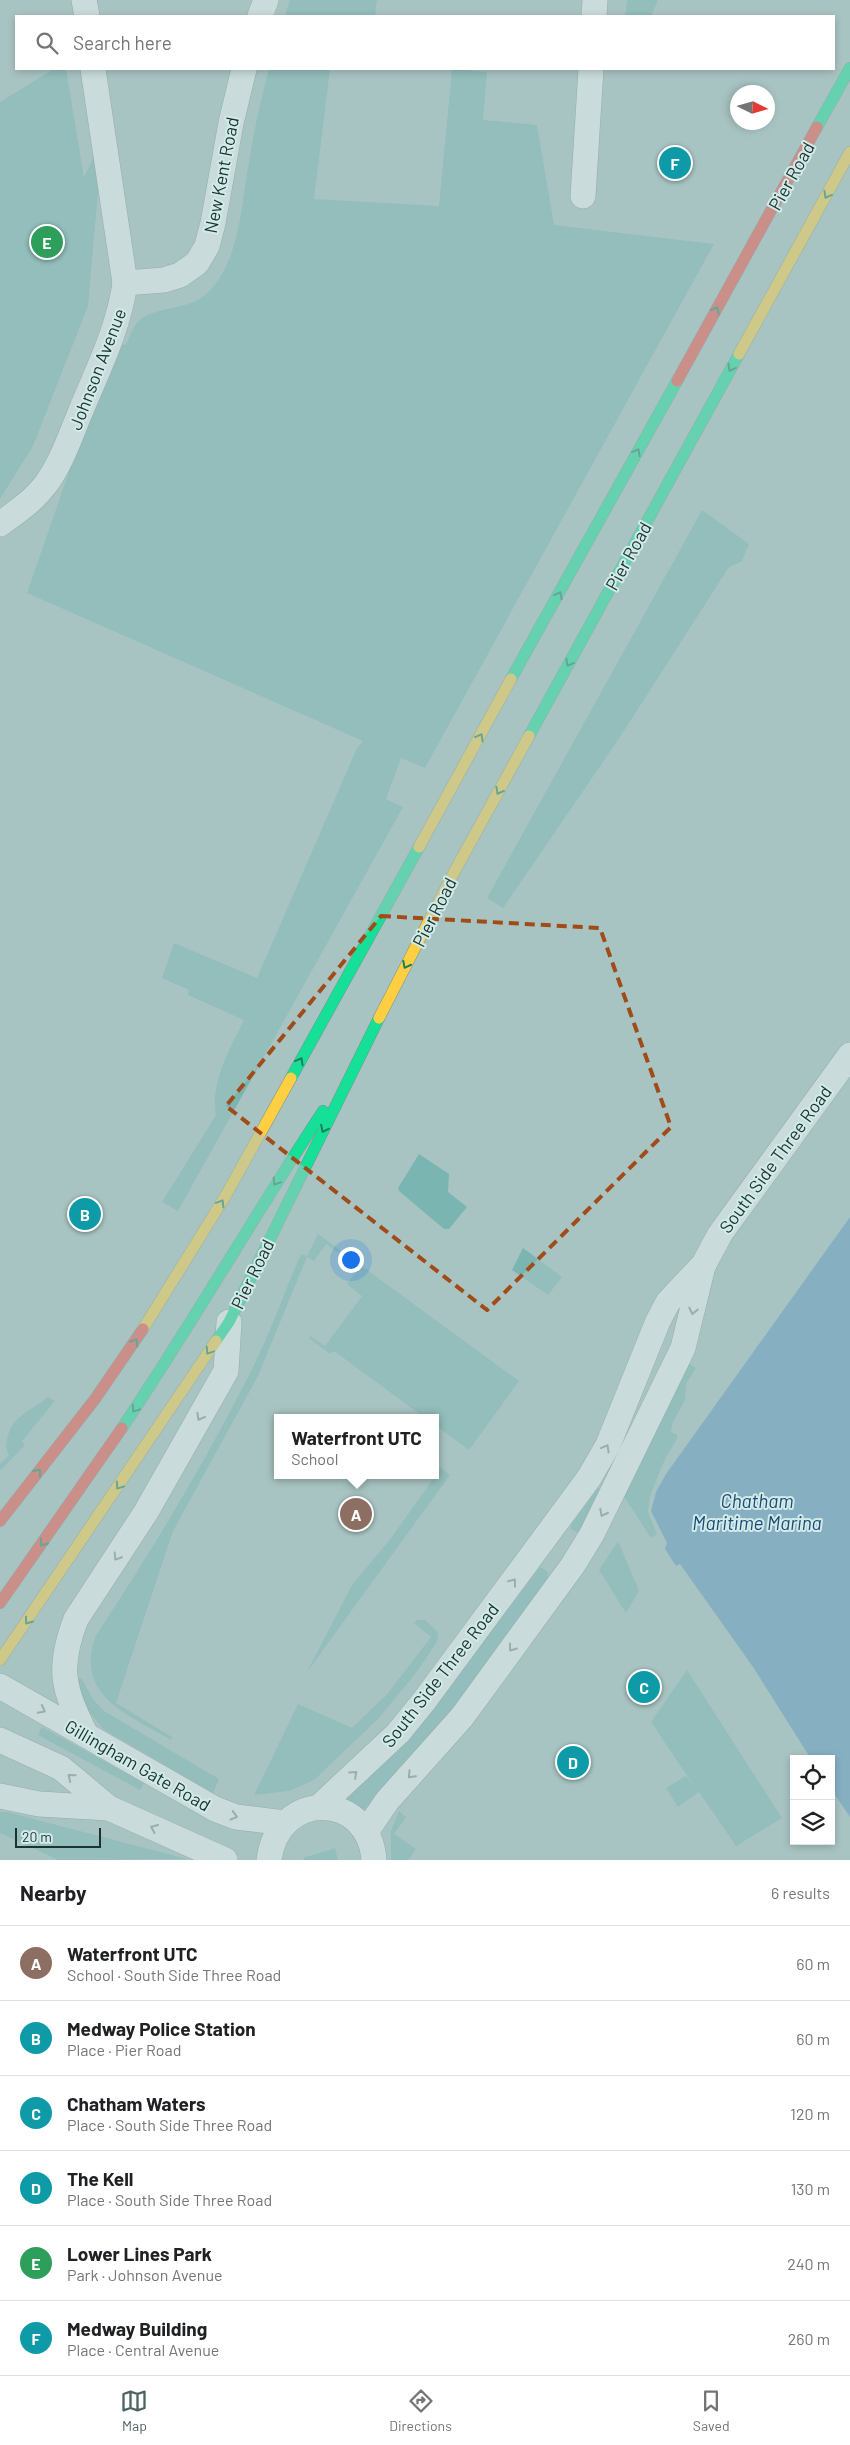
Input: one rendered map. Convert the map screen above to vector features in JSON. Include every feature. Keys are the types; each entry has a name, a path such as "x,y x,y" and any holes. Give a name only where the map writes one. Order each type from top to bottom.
{"main road":[{"name":"Pier Road","path":"0,1521 95,1399 133,1346 226,1195 850,68"},
{"name":"Pier Road","path":"0,1660 228,1322 452,876 850,152"},
{"path":"0,1603 44,1542 162,1367 204,1302 263,1202 361,1054"}],"street":[{"path":"84,0 86,15"},
{"path":"260,15 266,0"},
{"path":"594,15 595,0"},
{"name":"Johnson Avenue","path":"0,524 24,508 46,484 62,455 115,328 126,283 94,70"},
{"name":"New Kent Road","path":"126,283 164,280 180,275 197,263 207,246 231,123 244,70"},
{"path":"583,196 590,70"},
{"name":"South Side Three Road","path":"366,1832 387,1802 462,1717 578,1557 609,1501 683,1348 704,1264 720,1234 850,1055"},
{"name":"South Side Three Road","path":"319,1807 398,1733 550,1533 589,1478 608,1445 643,1355 668,1302 704,1264"},
{"path":"85,1734 68,1697 64,1670 66,1650 71,1633 76,1619 146,1512 226,1370 228,1322"},
{"path":"550,1533 578,1557"},
{"name":"Gillingham Gate Road","path":"0,1686 214,1810 236,1817 285,1823"},
{"path":"0,1740 60,1768 109,1808 225,1860"},
{"path":"0,1796 40,1804 109,1808"},
{"path":"269,1860 276,1834 285,1823 295,1815 319,1807 346,1813 358,1822 366,1832 372,1845 374,1860"}],"highlighted area":[{"path":"381,916 600,928 671,1127 487,1310 226,1106"}],"shaded area":[{"path":"290,0 377,0 375,15 285,15"},
{"path":"627,0 658,0 651,15 625,15"},
{"path":"52,70 66,70 84,178 103,135 88,306 33,446 0,499 0,102"},
{"path":"269,70 330,70 314,199 439,206 452,70 487,72 483,120 537,125 554,225 714,244 425,768 401,758 386,799 403,807 178,1211 162,1202 216,1115 216,1091 222,1066 244,1020 188,995 189,990 162,978 174,943 257,978 357,748 363,741 27,593 90,411 118,343 126,345 135,326 144,317 197,300 212,288 222,275 229,260 238,228 260,103"},
{"path":"702,510 749,544 742,561 729,567 620,737 503,908 487,898"},
{"path":"419,1154 449,1174 448,1192 467,1207 449,1229 444,1229 399,1191 398,1188"},
{"path":"318,1234 519,1381 469,1450 439,1428 439,1414 420,1414 334,1351 330,1354 309,1338 310,1336 325,1346 362,1296 347,1284 359,1268 326,1244 314,1261 307,1257 258,1376 173,1531 116,1703 172,1737 171,1740 123,1712 110,1702 99,1689 93,1675 91,1658 95,1637 136,1574 194,1478 255,1364 301,1254 307,1256"},
{"path":"523,1248 562,1277 548,1295 512,1270"},
{"path":"689,1364 696,1368 686,1384 685,1400 673,1422 671,1432 677,1435 677,1439 665,1459 650,1496 648,1512 657,1534 651,1538 623,1495 679,1377 683,1377"},
{"path":"48,1397 55,1401 22,1441 25,1445 0,1471 0,1464 9,1455 6,1448 10,1429 20,1417"},
{"path":"441,1468 450,1475 307,1672 352,1585 391,1538 433,1479 439,1479"},
{"path":"598,1488 602,1489 581,1534 571,1529 571,1525"},
{"path":"618,1541 639,1591 626,1613 599,1570"},
{"path":"540,1567 548,1572 548,1580 453,1711 364,1810 347,1800 348,1795 435,1706"},
{"path":"417,1620 425,1620 438,1632 437,1642 416,1673 378,1719 314,1780 289,1791 254,1795 298,1704 352,1728 388,1693 431,1637 414,1623"},
{"path":"687,1670 782,1818 736,1846 699,1792 678,1807 666,1788 686,1776 694,1786 651,1722"},
{"path":"76,1678 82,1679 92,1698 104,1711 219,1779 213,1793 103,1729 86,1708"},
{"path":"42,1727 144,1783 140,1790 38,1735"},
{"path":"399,1811 406,1817 394,1834 416,1849 408,1860 391,1860 391,1831"},
{"path":"0,1812 7,1812 187,1859 58,1860 0,1833"},
{"path":"335,1848 338,1860 304,1860 303,1858"}],"water":[{"name":"Chatham Maritime Marina","path":"850,1217 850,1817 835,1795 835,1755 808,1755 753,1667 680,1564 676,1566 665,1549 667,1543 651,1511 656,1492 666,1474"}],"traffic: fast":[{"path":"817,127 850,68"},
{"path":"529,736 739,354"},
{"path":"511,679 677,381"},
{"path":"291,1078 419,847"},
{"path":"216,1341 229,1322 379,1018"},
{"path":"122,1428 323,1111"}],"traffic: slow":[{"path":"739,354 850,152"},
{"path":"419,847 511,679"},
{"path":"379,1018 452,876 529,736"},
{"path":"143,1329 226,1195 291,1078"},
{"path":"0,1660 216,1341"}],"traffic: jam":[{"path":"677,381 817,127"},
{"path":"0,1521 95,1399 143,1329"},
{"path":"0,1603 122,1428"}],"place":[{"name":"Medway Building","path":"675,163"},
{"name":"Lower Lines Park","path":"47,242"},
{"name":"Medway Police Station","path":"85,1214"},
{"name":"Waterfront UTC","path":"356,1514"},
{"name":"Chatham Waters","path":"644,1687"},
{"name":"The Kell","path":"573,1762"}]}
